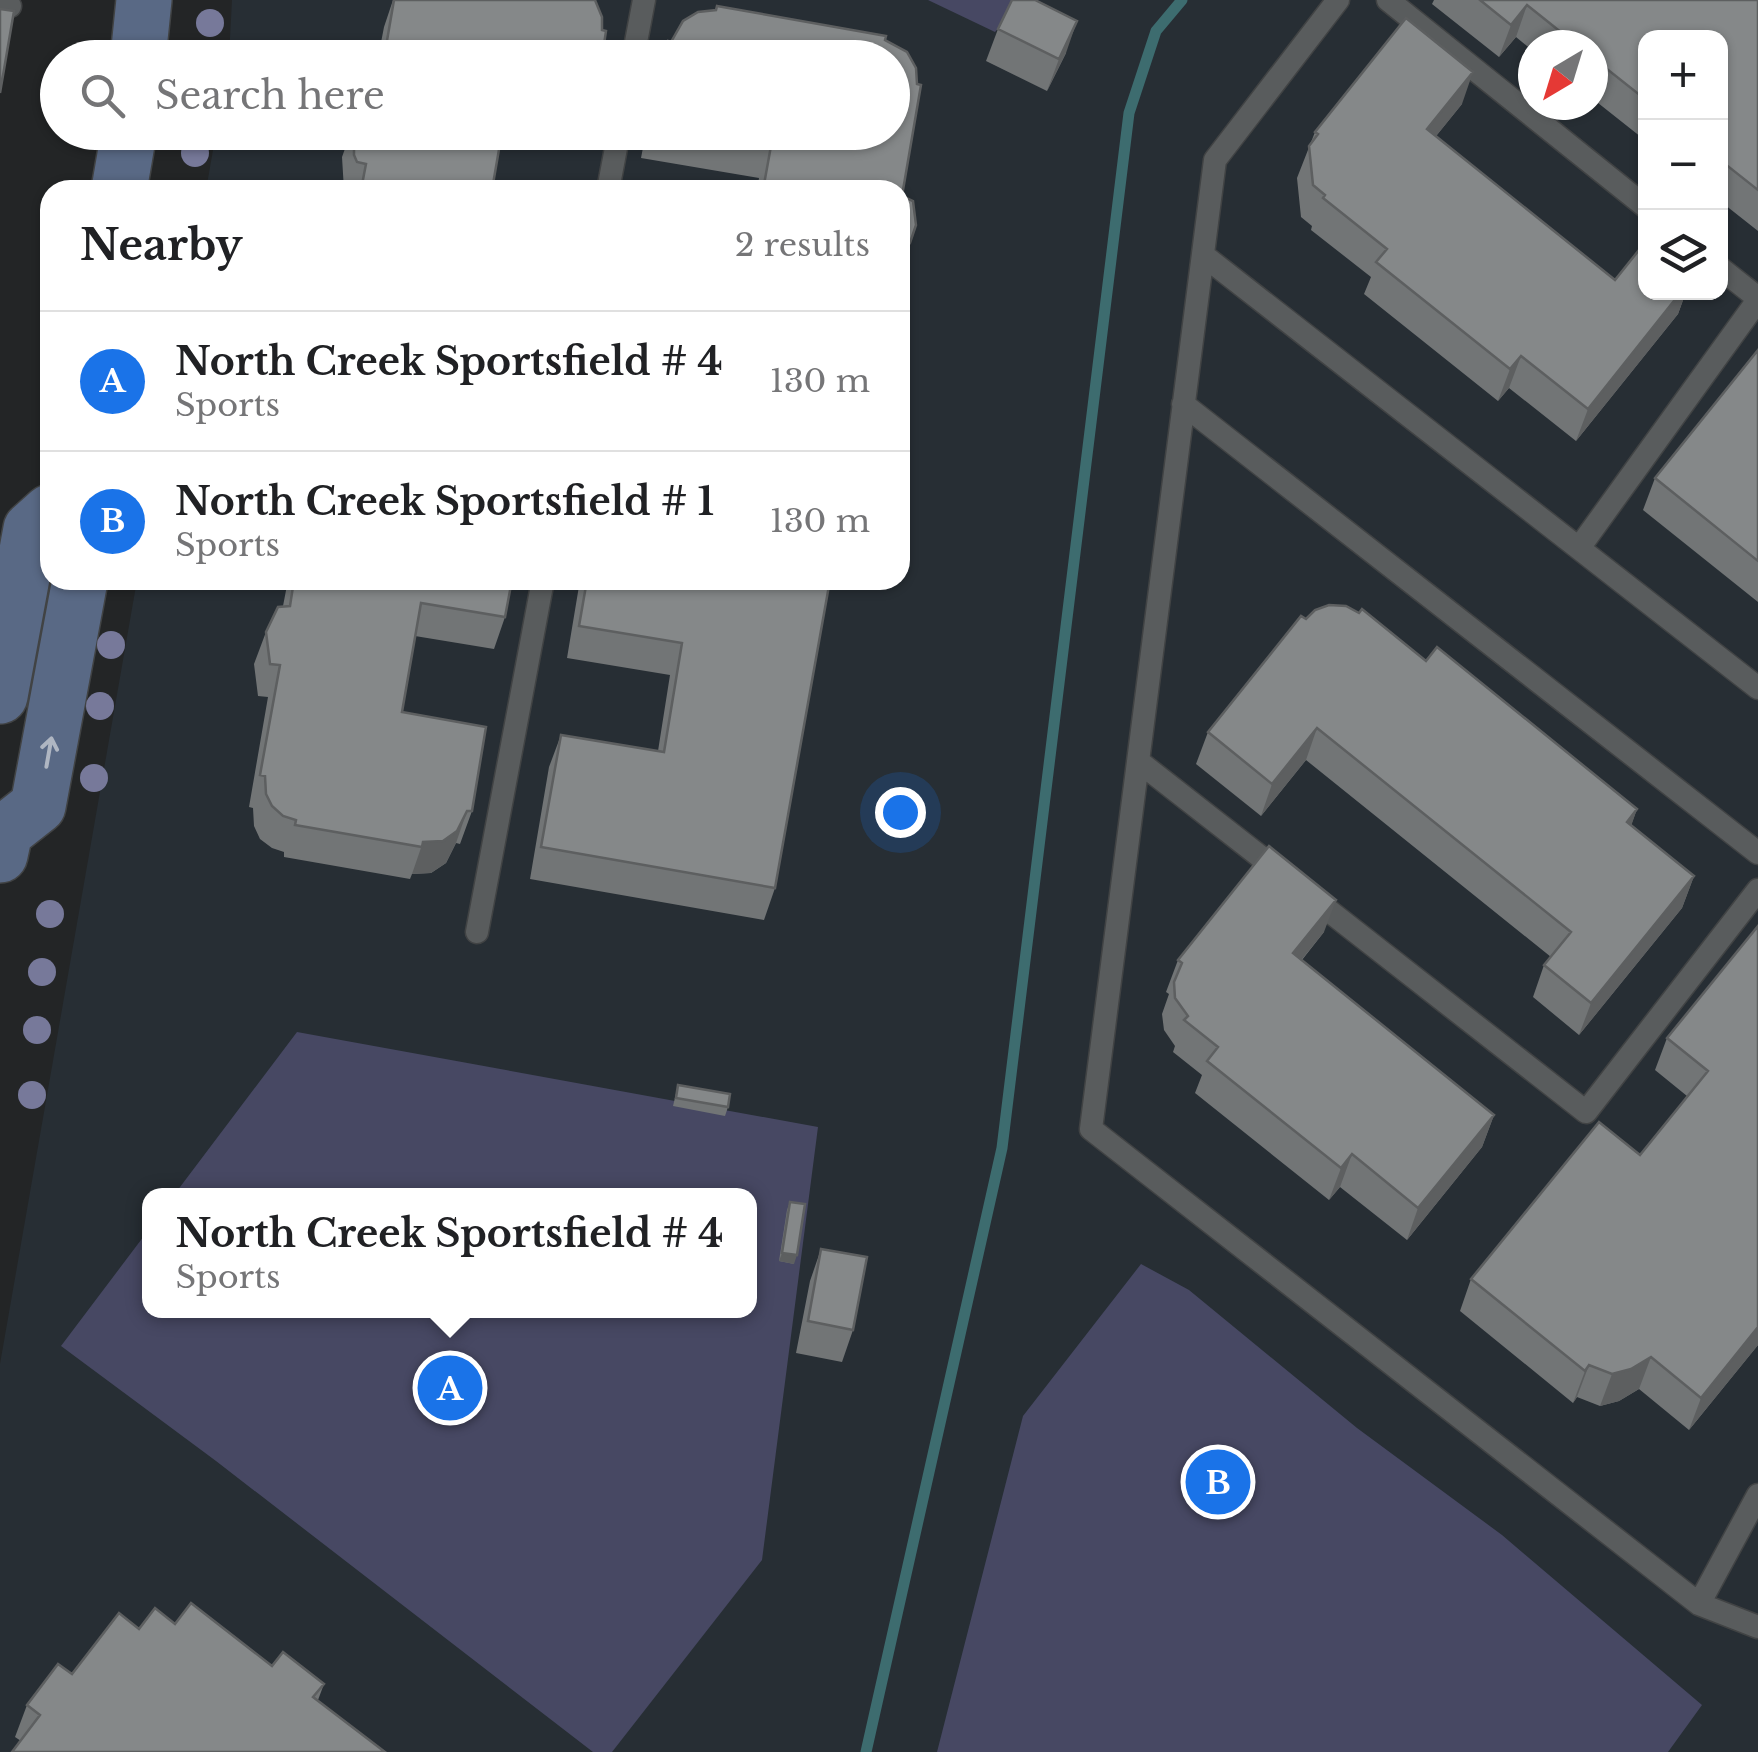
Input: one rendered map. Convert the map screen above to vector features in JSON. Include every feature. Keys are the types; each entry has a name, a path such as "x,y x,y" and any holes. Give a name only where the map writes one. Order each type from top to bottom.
{"main road":[{"path":"140,40 144,0"},
{"path":"121,180 126,150"},
{"path":"0,696 31,529 40,521"},
{"path":"1,843 38,806 78,590"}],"lane":[{"path":"636,40 644,0"},
{"path":"1338,0 1214,160 1091,1129 1700,1604 1758,1627"},
{"path":"1388,0 1638,201"},
{"path":"610,180 616,150"},
{"path":"1203,254 1758,688"},
{"path":"1578,548 1758,299 1728,275"},
{"path":"1184,404 1758,853"},
{"path":"477,932 541,590"},
{"path":"1138,761 1586,1112 1758,890"},
{"path":"1700,1604 1758,1495"}],"shaded area":[{"path":"232,0 1758,0 1758,1752 0,1752 0,1364 135,590 910,590 910,180 208,180 213,150 910,150 910,40 230,40"},
{"path":"928,0 1023,0 995,32"},
{"path":"297,1032 818,1127 762,1560 612,1752 593,1752 61,1346 142,1239 142,1318 757,1318 757,1188 179,1188"},
{"path":"1141,1264 1189,1290 1357,1428 1502,1535 1702,1705 1668,1752 937,1752 1023,1416"}],"building":[{"path":"394,0 595,0 602,30 606,31 605,40 387,40"},
{"path":"1012,0 1035,0 1077,21 1059,59 998,29"},
{"path":"1480,0 1758,0 1758,190 1728,166 1728,30 1638,30 1638,94 1608,70 1608,30 1558,30 1527,5 1511,25"},
{"path":"717,6 886,36 885,40 672,40 683,21 698,12 716,10"},
{"path":"0,9 14,11 0,93"},
{"path":"1406,18 1473,72 1427,129 1615,280 1638,251 1638,300 1675,300 1588,409 1521,356 1510,369 1376,262 1387,249 1323,198 1325,195 1313,185 1309,146 1318,134 1315,132"},
{"path":"910,57 916,68 917,84 921,85 910,149"},
{"path":"354,150 499,150 494,180 363,180 366,164 357,162"},
{"path":"770,150 910,150 905,180 765,180"},
{"path":"910,200 913,201 916,225 910,243"},
{"path":"1758,350 1758,561 1655,478"},
{"path":"292,590 510,590 505,617 421,603 402,712 486,727 472,811 467,811 457,831 443,841 423,842 422,847 295,825 296,820 283,816 272,806 266,794 265,776 260,775 280,665 270,664 266,632 278,607 290,606"},
{"path":"585,590 828,590 775,888 541,847 561,735 664,752 682,643 579,626"},
{"path":"1329,605 1346,606 1359,613 1362,609 1426,661 1437,647 1637,809 1627,822 1694,876 1591,1003 1544,965 1571,932 1317,728 1272,784 1208,732 1301,616 1306,619 1315,610"},
{"path":"1269,846 1336,900 1293,953 1494,1115 1418,1208 1352,1154 1341,1168 1207,1061 1218,1047 1184,1020 1188,1016 1175,998 1174,982 1182,963 1178,960"},
{"path":"1758,926 1758,1327 1701,1398 1651,1357 1631,1369 1612,1374 1589,1365 1585,1371 1471,1279 1599,1122 1640,1155 1708,1071 1667,1038"},
{"path":"678,1085 730,1094 728,1107 676,1098"},
{"path":"790,1202 805,1204 797,1255 782,1253"},
{"path":"821,1249 867,1257 853,1330 808,1321"},
{"path":"191,1603 272,1666 283,1652 324,1684 313,1697 385,1752 12,1752 40,1715 27,1705 58,1664 72,1674 119,1613 139,1629 155,1608 175,1624"}],"waterway":[{"path":"866,1752 1002,1148 1129,113 1156,31 1182,0"}],"place":[{"name":"North Creek Sportsfield # 4","path":"450,1388"},
{"name":"North Creek Sportsfield # 1","path":"1218,1482"}]}
